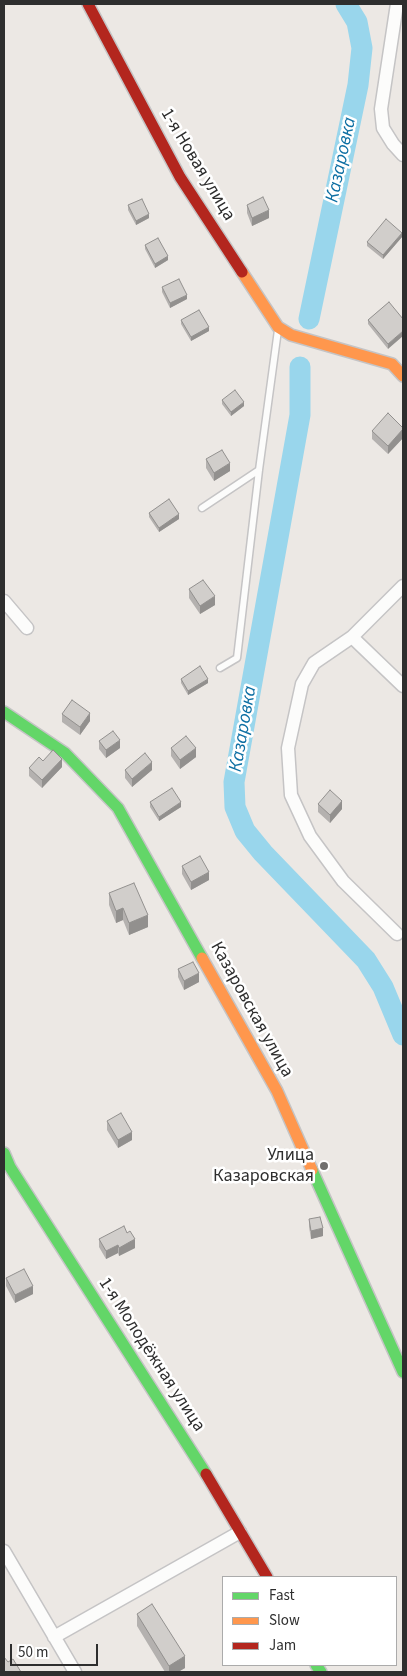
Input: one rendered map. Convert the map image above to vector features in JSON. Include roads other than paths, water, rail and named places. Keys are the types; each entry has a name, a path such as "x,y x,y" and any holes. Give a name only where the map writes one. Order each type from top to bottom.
{"street":[{"name":"1-я Новая улица","path":"88,4 180,177 278,326 291,335 392,364 403,376"},
{"path":"397,4 381,109 383,128 403,155"},
{"path":"397,934 343,881 310,836 292,795 288,748 302,684 314,663 352,637 403,586"},
{"path":"4,600 27,628"},
{"path":"352,637 403,686"},
{"name":"Казаровская улица","path":"4,712 65,753 118,808 277,1091 403,1372"},
{"name":"1-я Молодёжная улица","path":"4,1153 7,1169 182,1435 266,1576"},
{"path":"54,1637 240,1532"},
{"path":"4,1551 74,1672"}],"lane":[{"path":"220,668 238,658 259,470 278,326"},
{"path":"202,508 259,470"}],"waterway":[{"name":"Казаровка","path":"309,319 358,85 362,48 357,22 346,4"},
{"name":"Казаровка","path":"300,367 300,415 234,782 235,807 245,831 263,853 366,960 383,987 403,1035"}],"place":[{"name":"Улица Казаровская","path":"324,1166"}]}
